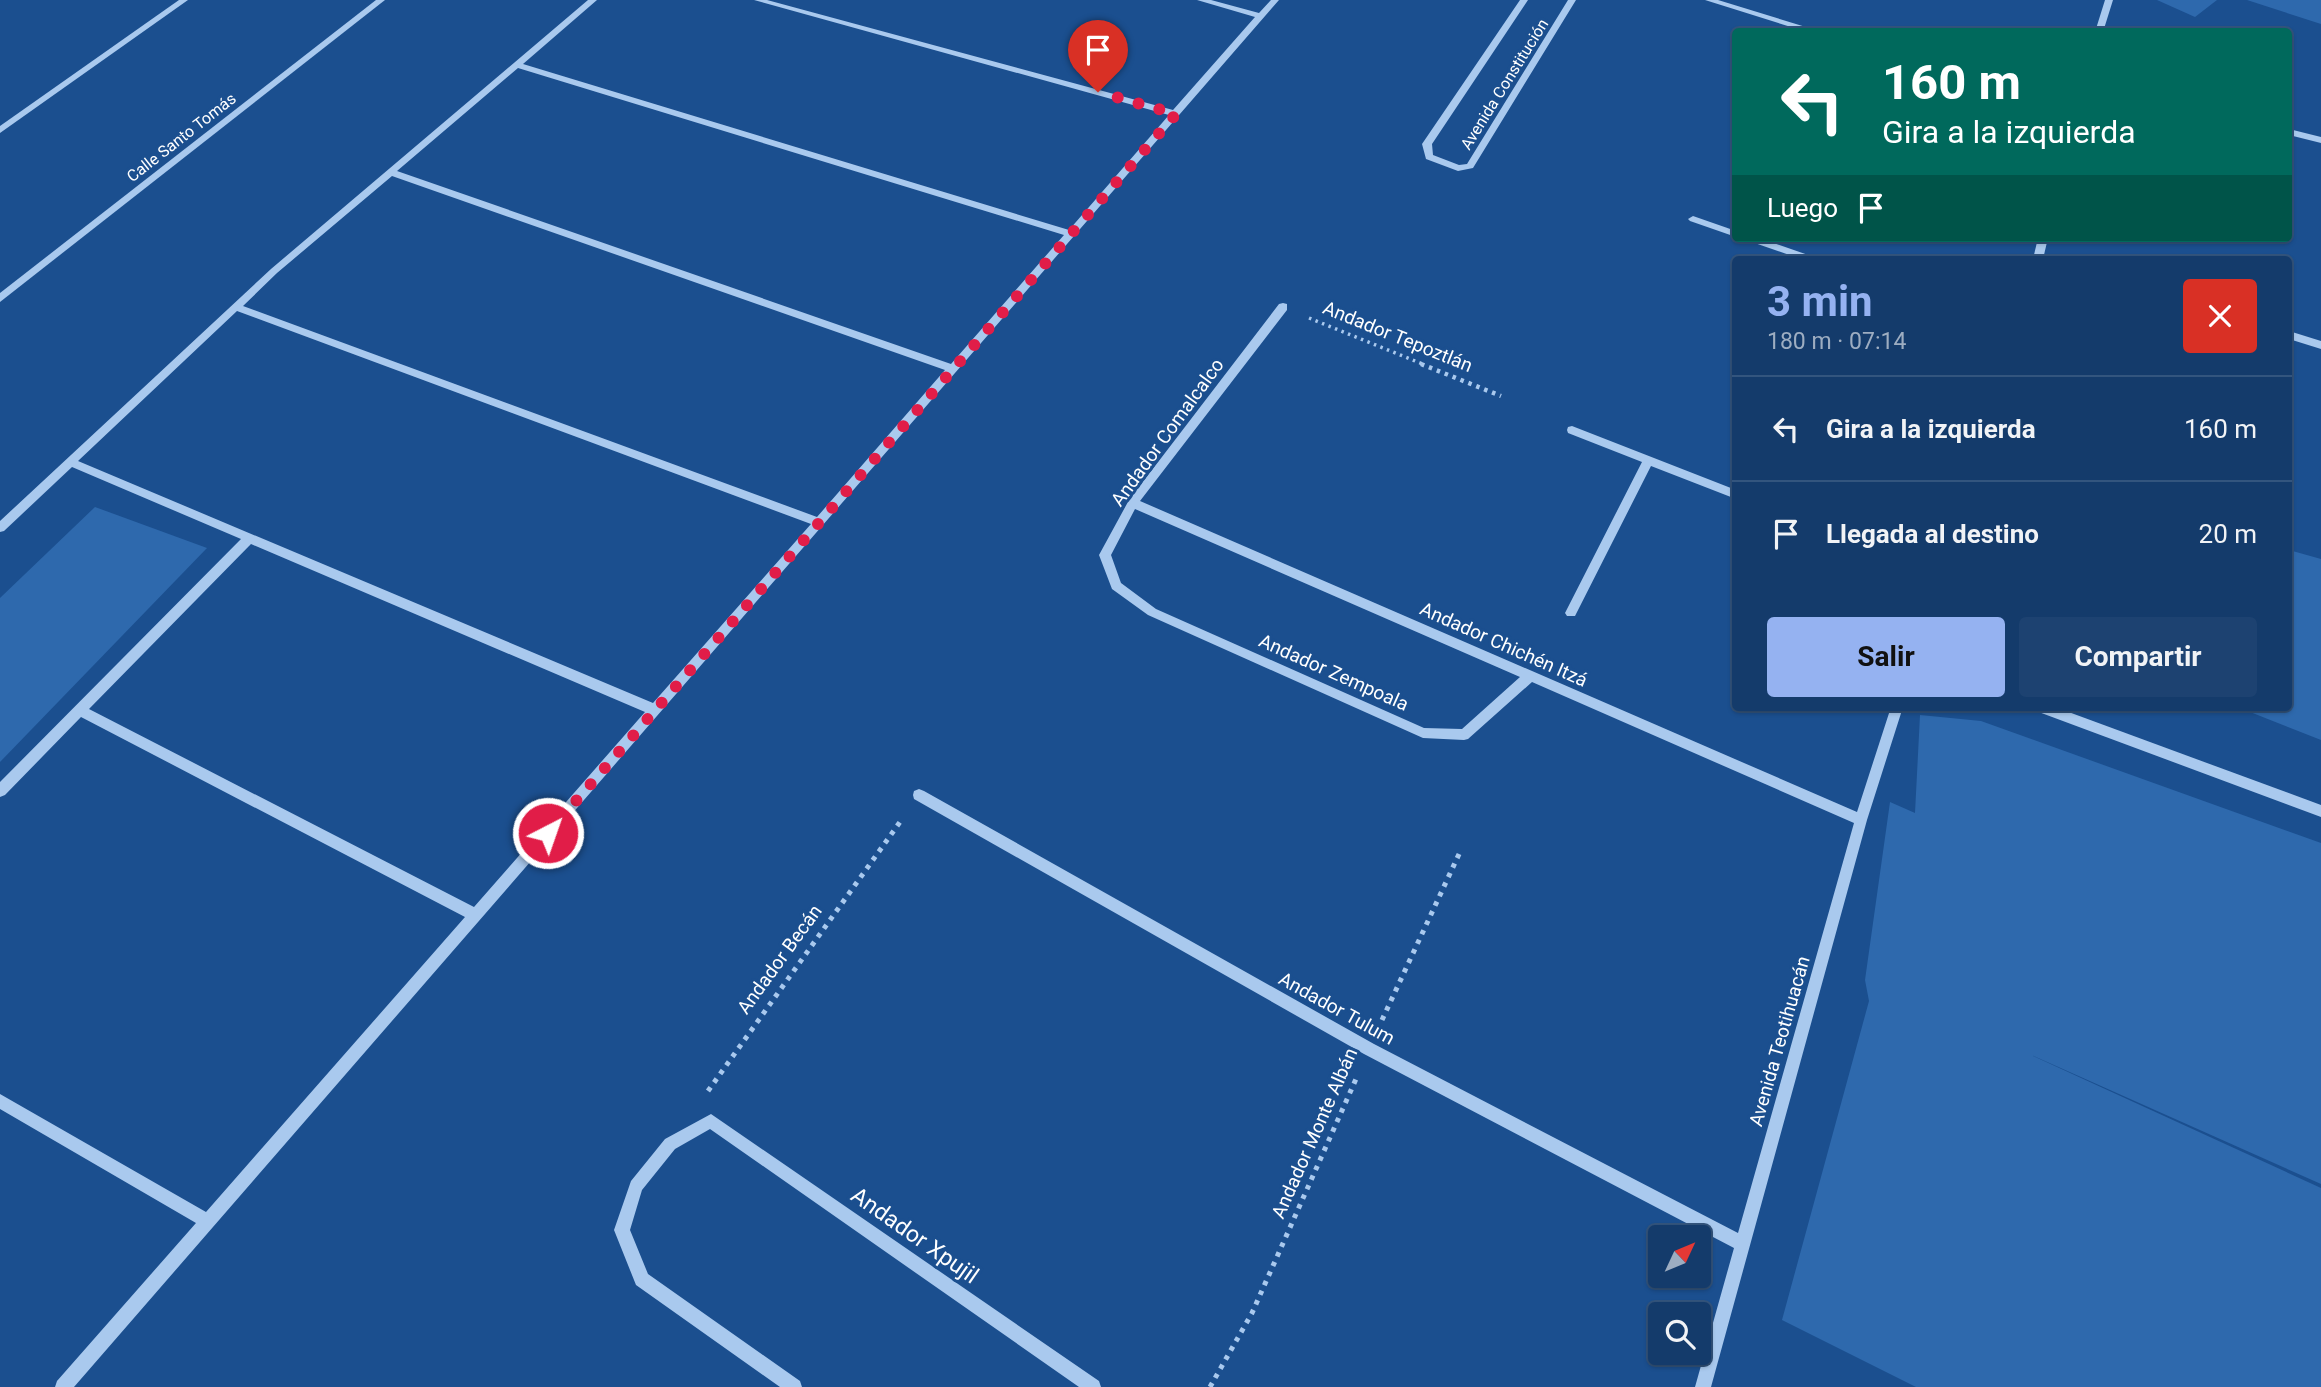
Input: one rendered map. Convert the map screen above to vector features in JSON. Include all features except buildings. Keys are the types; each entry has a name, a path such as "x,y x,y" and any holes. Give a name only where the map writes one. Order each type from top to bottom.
{"street":[{"path":"0,130 184,0"},
{"name":"Calle Santo Tomás","path":"0,298 381,0"},
{"path":"0,528 236,307 593,0"},
{"path":"758,0 1176,114"},
{"path":"1201,0 1261,16"},
{"path":"62,1387 1275,0"},
{"name":"Avenida Constitución","path":"1524,0 1427,144 1429,157 1458,168 1470,166 1573,0"},
{"path":"1709,0 1804,28"},
{"path":"2100,28 2109,0"},
{"path":"518,65 1071,234"},
{"path":"2292,133 2321,140"},
{"path":"390,172 953,369"},
{"path":"1693,219 1732,232"},
{"path":"1761,242 1802,256"},
{"path":"236,307 819,522"},
{"name":"Andador Comalcalco","path":"1116,586 1105,555 1133,502 1283,307"},
{"path":"2292,336 2321,345"},
{"path":"1573,430 1732,493"},
{"path":"1571,613 1649,460"},
{"path":"70,462 655,710"},
{"name":"Andador Chichén Itzá","path":"1133,502 1861,820"},
{"path":"0,791 250,537"},
{"name":"Andador Zempoala","path":"1116,586 1152,612 1423,733 1464,735 1530,676"},
{"path":"80,710 477,915"},
{"name":"Avenida Teotihuacán","path":"1703,1387 1861,820 1896,711"},
{"path":"2051,711 2321,811"},
{"name":"Andador Tulum","path":"919,795 1369,1049 1742,1244"},
{"path":"0,1101 208,1222"},
{"name":"Andador Xpujil","path":"670,1144 711,1121 1093,1387"},
{"path":"670,1144 636,1186 622,1230 642,1279 794,1387"}],"path":[{"name":"Andador Tepoztlán","path":"1283,307 1501,396"},
{"name":"Andador Becán","path":"670,1144 919,795"},
{"name":"Andador Monte Albán","path":"1210,1387 1252,1313 1460,852"}],"shaded area":[{"path":"2157,0 2217,0 2195,17"},
{"path":"2247,0 2321,0 2321,24"},
{"path":"95,507 207,548 0,762 0,598"},
{"path":"2292,551 2321,559 2321,740 2248,711 2292,711"},
{"path":"1920,715 1981,721 2321,843 2321,1184 2018,1049 2321,1188 2321,1387 1916,1387 1782,1320 1869,1001 1865,980 1890,802 1915,813"}],"route":[{"path":"548,833 1176,114 1098,92"}]}
